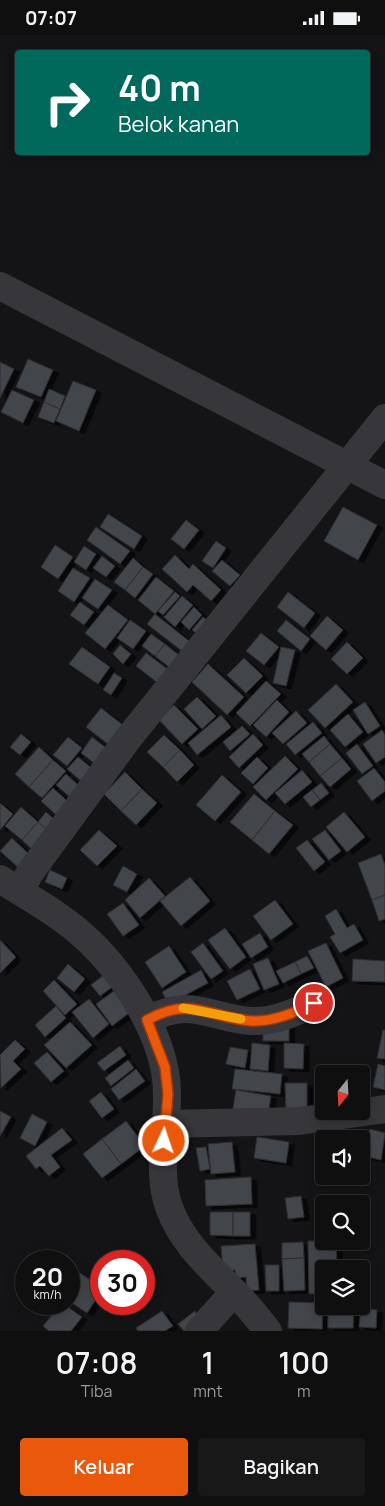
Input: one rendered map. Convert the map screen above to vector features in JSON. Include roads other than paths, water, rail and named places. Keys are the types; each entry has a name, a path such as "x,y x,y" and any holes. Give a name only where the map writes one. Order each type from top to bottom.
{"street":[{"path":"0,285 385,485"},
{"path":"268,1331 234,1292 196,1254 181,1233 169,1207 164,1183 165,1124 168,1094 165,1067 147,1020 105,959 85,938 11,885 39,860 127,740 385,418"},
{"path":"147,1020 166,1010 180,1008 253,1021 295,1013 314,1003"},
{"path":"165,1124 298,1121 385,1109"},
{"path":"199,1331 234,1292"}]}
